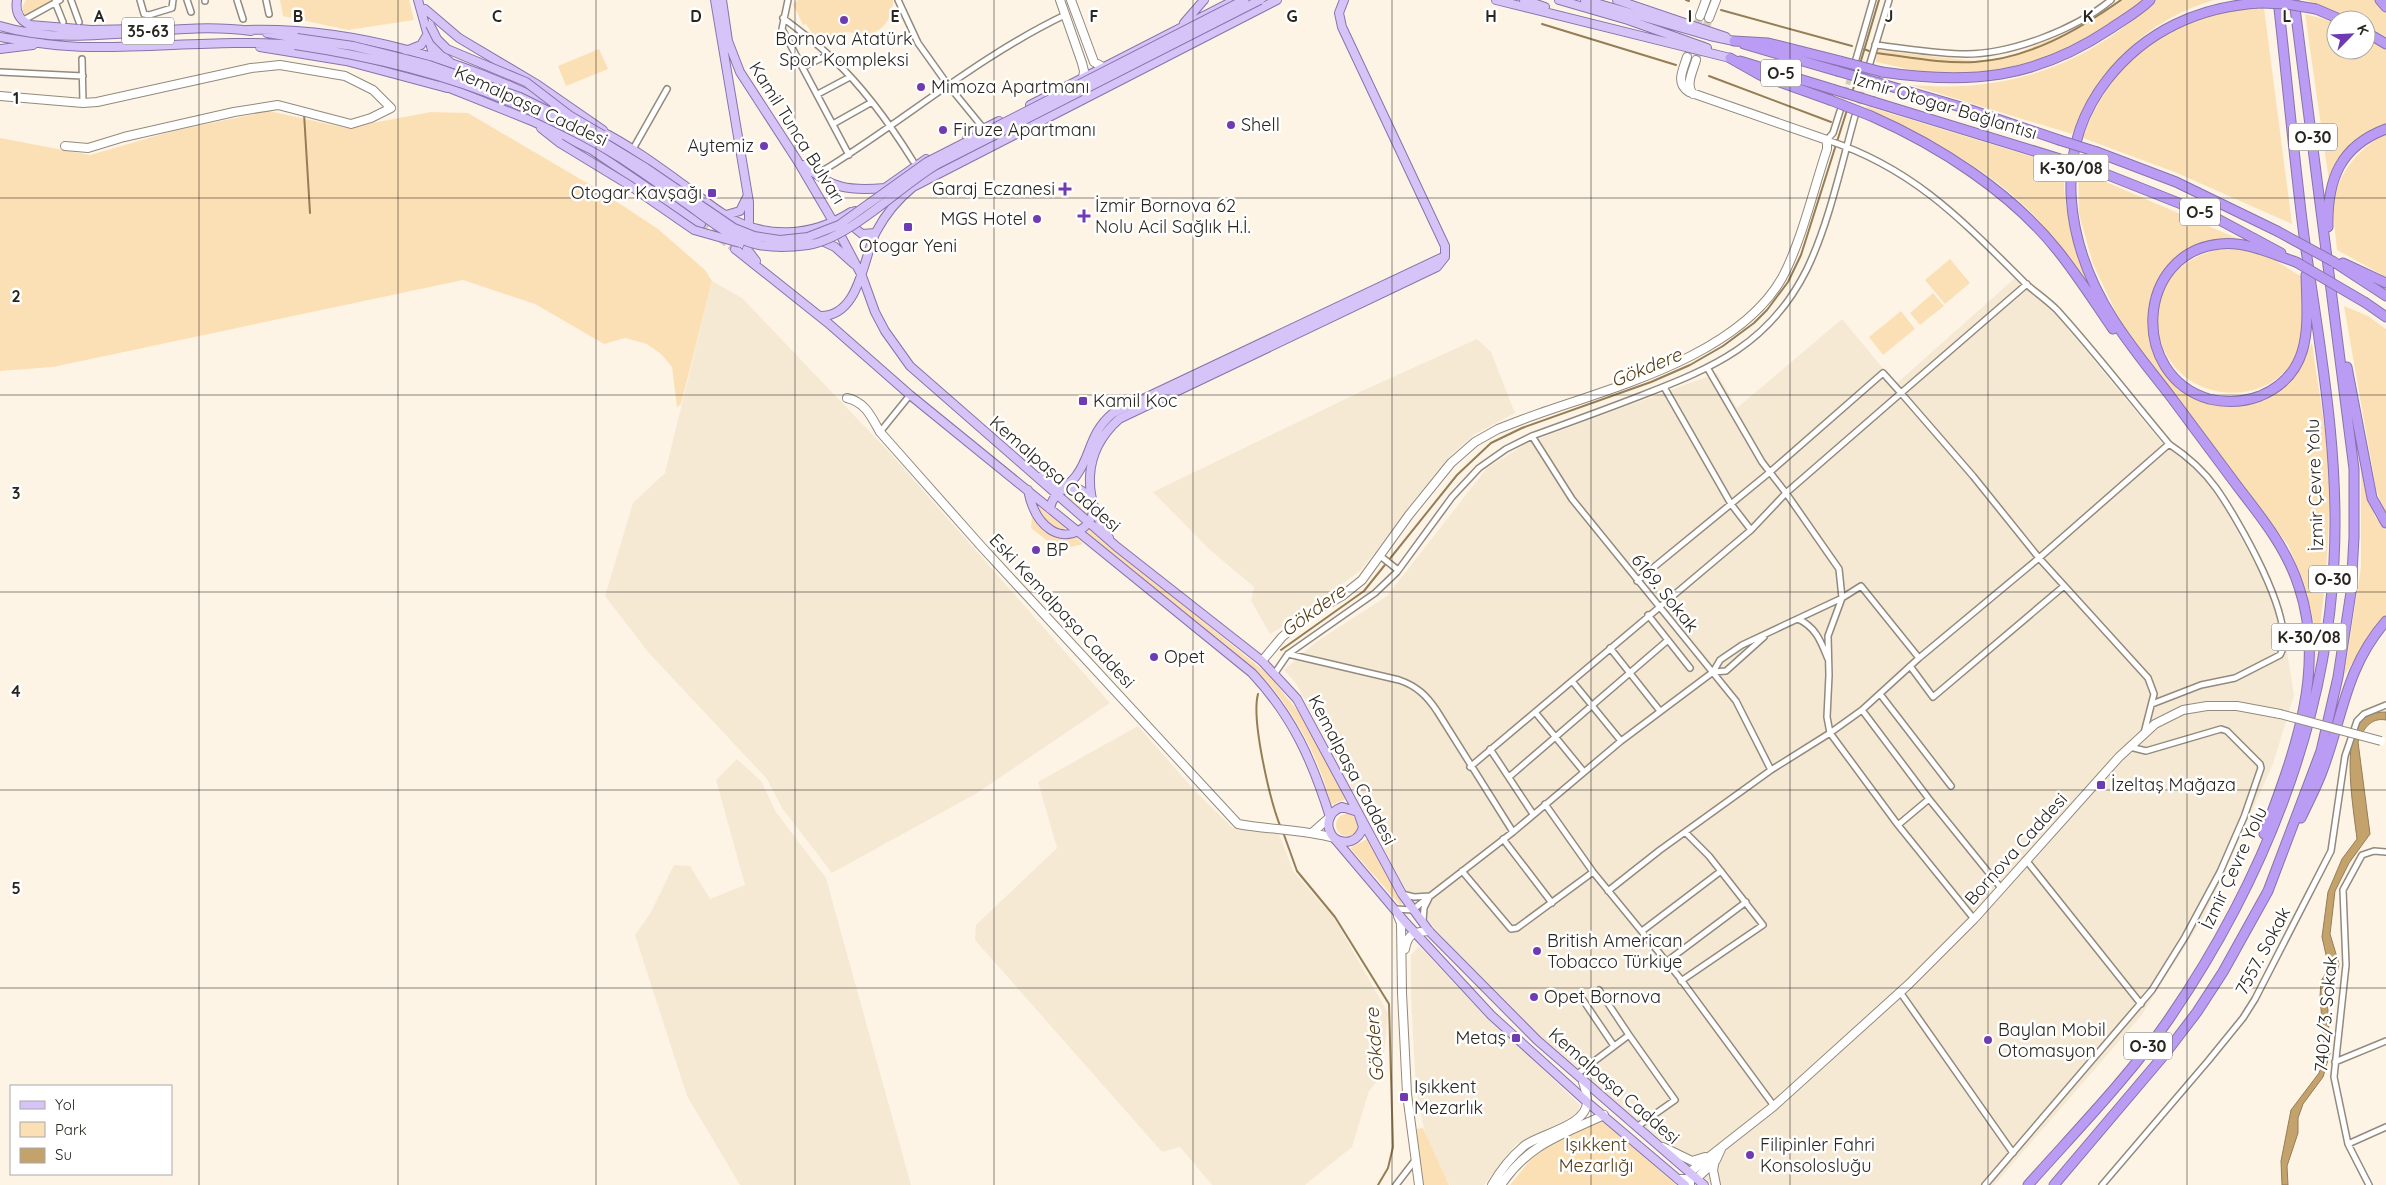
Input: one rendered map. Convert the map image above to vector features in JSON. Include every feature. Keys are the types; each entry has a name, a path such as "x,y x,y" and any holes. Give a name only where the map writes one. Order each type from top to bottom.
{"highway":[{"path":"1734,41 1768,42 1882,72 1916,77 1962,79 2014,73 2056,59 2087,44 2150,0"},
{"name":"İzmir Çevre Yolu","path":"2028,1185 2147,1048 2166,1023 2216,946 2278,818 2298,763 2316,695 2332,597 2335,516 2332,446 2325,374 2308,255 2278,0"},
{"name":"İzmir Çevre Yolu","path":"2054,1185 2165,1054 2197,1012 2223,972 2268,891 2320,751 2338,677 2348,620 2354,537 2354,469 2294,0"},
{"path":"2380,0 2386,7"},
{"name":"K-30/08","path":"2244,890 2286,775 2307,695 2311,668 2308,626 2299,585 2278,541 2128,342 2112,318 2091,278 2081,254 2071,212 2072,152 2080,129 2096,96 2120,65 2149,40 2171,25 2200,13 2229,6 2261,3 2287,4 2316,9 2326,13"},
{"name":"İzmir Otogar Bağlantısı","path":"1734,41 1971,110 2097,152 2194,190 2334,262"},
{"name":"K-30/08","path":"1730,58 1760,75 1871,116 1919,138 2008,200 2057,250 2119,338 2182,412"},
{"name":"İzmir Otogar Bağlantısı","path":"1730,58 2098,171 2214,217 2296,262 2366,303 2386,317"},
{"path":"2329,275 2328,221 2334,178 2346,156 2354,147 2374,134 2386,129"},
{"path":"2296,262 2233,244 2206,246 2177,263 2163,282 2154,306 2152,319 2153,333 2159,357 2172,376 2184,388 2197,395 2229,401 2254,398 2274,388 2285,379 2293,369 2306,341 2309,318 2305,264 2308,255"},
{"path":"2334,262 2343,263 2386,283"},
{"name":"O-5","path":"2334,262 2386,296"},
{"path":"2334,308 2372,498 2386,524"},
{"path":"2268,891 2322,772 2352,675 2375,634 2386,621"}],"main road":[{"path":"17,0 18,14 22,21 30,25 91,30 162,29"},
{"name":"Kemalpaşa Caddesi","path":"418,0 442,81 451,89 498,106 592,150 701,224"},
{"path":"422,0 438,50 448,61 457,67"},
{"name":"Kamil Tunca Bulvarı","path":"715,0 752,229"},
{"name":"Kamil Tunca Bulvarı","path":"722,0 728,41 740,72 797,160 834,223"},
{"path":"1060,0 1082,63 1082,78"},
{"path":"1071,0 1094,62 1104,67"},
{"path":"1176,30 1204,0"},
{"path":"794,232 815,230 834,223 923,161 1235,0"},
{"path":"296,42 353,46 410,60 489,85 567,120 646,168 734,228 780,240 808,237 839,225 927,162 1244,0"},
{"path":"532,121 560,143 629,185 694,230 718,238 759,245 788,247 810,245 828,239 850,228 907,184 936,165 1260,0"},
{"path":"820,316 832,315 842,307 858,287 876,233 901,197 921,182 1277,0"},
{"path":"1028,490 1036,514 1047,527 1060,534 1077,531 1088,523 1093,513 1090,478 1094,455 1106,432 1122,417 1437,267 1445,257 1445,246 1342,27 1339,12 1344,0"},
{"name":"K-30/08","path":"1496,0 1604,25 1730,58"},
{"path":"1524,0 1604,25"},
{"path":"1559,0 1711,30 1734,41"},
{"path":"1585,0 1630,13"},
{"path":"1603,0 1730,58"},
{"path":"1617,0 1630,13"},
{"path":"1700,16 1706,0"},
{"path":"1709,18 1716,0"},
{"path":"426,12 437,39 447,50 501,70 532,85 565,112 627,151 646,168"},
{"path":"426,12 459,38 538,85 611,136"},
{"name":"35-63","path":"0,26 32,33 74,36 120,35 162,29 247,30 296,42"},
{"name":"Kemalpaşa Caddesi","path":"247,30 297,30 368,41 406,50 508,86 611,136 642,155 726,215 752,229"},
{"path":"406,50 421,45 427,35"},
{"name":"35-63","path":"0,38 38,44 91,48 296,42"},
{"path":"296,42 427,72 510,102 604,148 658,183 728,233 759,245"},
{"path":"235,43 346,61 451,89"},
{"path":"0,49 38,44"},
{"path":"1262,661 1282,637 1307,616 1342,596 1362,580 1379,555 1451,464 1475,442 1498,429 1686,359 1734,329 1756,310 1782,278 1792,256 1827,149 1827,140 1693,94 1681,84 1687,57"},
{"path":"1693,94 1690,90 1690,82 1696,60"},
{"path":"0,96 83,103 97,102 251,68 280,65 344,76 373,90 391,108 371,118 351,124 278,105 234,112 124,137 88,148 65,146"},
{"path":"498,106 493,100 493,92 497,87 508,86"},
{"path":"628,173 638,173 643,169 645,162 642,155"},
{"path":"797,160 814,175 836,186 856,190 885,188"},
{"path":"726,215 740,211 748,195"},
{"path":"858,208 852,216 853,226 862,234 876,233"},
{"name":"Kemalpaşa Caddesi","path":"834,223 862,276 875,312 885,332 910,366 1088,523 1275,673 1297,699 1402,894 1423,924 1498,1002 1583,1082 1662,1147 1691,1180"},
{"path":"752,229 794,232 814,236 835,247 850,260 862,276"},
{"name":"Kemalpaşa Caddesi","path":"735,249 820,316 910,395 1239,661 1273,695 1290,720 1305,748 1330,817"},
{"path":"747,249 760,267"},
{"path":"1050,509 1055,495 1063,490 1081,469 1095,434 1113,413 1445,257"},
{"name":"Eski Kemalpaşa Caddesi","path":"846,398 857,400 868,410 880,432 981,546 1143,719 1238,824 1268,830 1313,832 1334,838"},
{"path":"1025,469 1063,490 1078,489 1092,502 1106,534 1117,547"},
{"name":"Bornova Caddesi","path":"1662,1147 1692,1161 1701,1160 1722,1147 1774,1106 1900,992 1974,919 2026,859 2130,747 2155,724 2183,710 2207,706 2237,706 2280,714 2384,741"},
{"path":"1313,832 1337,809 1342,807 1353,809 1361,816 1363,827 1359,836 1355,840 1344,842 1334,838 1328,828 1330,817"},
{"name":"Kemalpaşa Caddesi","path":"1334,838 1414,932 1491,1015 1587,1102 1678,1179 1691,1180 1704,1185"},
{"path":"1395,909 1401,923 1407,1094 1419,1185"},
{"path":"1403,962 1407,940 1414,932 1429,931"},
{"path":"1492,1185 1502,1169 1524,1146 1574,1123 1586,1109 1587,1102 1583,1082"},
{"path":"1502,1185 1510,1171 1527,1153 1604,1115"},
{"path":"1716,1185 1712,1170 1722,1147"},
{"name":"Bornova Caddesi","path":"1691,1180 1722,1147"},
{"path":"1691,1180 1716,1160"}],"street":[{"path":"71,0 79,22"},
{"path":"140,0 144,14 149,15 172,8 173,0"},
{"path":"187,0 191,12"},
{"path":"237,0 243,19"},
{"path":"266,0 269,14"},
{"path":"788,0 782,29 849,155"},
{"path":"898,0 918,43 948,85 984,129"},
{"path":"1856,59 1873,0"},
{"path":"1870,63 1889,0"},
{"path":"1875,45 1966,54 2001,50 2054,32 2111,0"},
{"path":"22,21 57,1 63,22"},
{"path":"824,170 849,155 948,85 1065,15"},
{"path":"783,18 828,55 850,77 891,125 913,161"},
{"path":"803,67 828,55"},
{"path":"82,59 83,103"},
{"path":"0,72 83,76"},
{"path":"818,94 850,77"},
{"path":"632,149 667,89"},
{"path":"833,124 872,102"},
{"path":"1840,111 1833,133 1827,140 1888,165 1934,196 2056,309 2169,444 2187,455 2216,488 2251,545 2273,594 2284,631 2283,648 2275,658 2235,678 2201,685 2152,704"},
{"path":"1275,673 1288,654 1374,593 1398,570 1452,497 1478,468 1506,449 1532,436 1708,369 1746,344 1768,325 1796,288 1807,269 1820,234 1855,116"},
{"path":"1470,767 1648,615 1752,530 1786,493 2027,284"},
{"path":"1708,369 1770,472 1839,569 1842,598 1828,636 1827,717 1830,733 1898,825 1974,919"},
{"path":"1637,581 1770,472 1883,372 1973,476 2039,558 2148,678 2154,694 2144,734"},
{"path":"1664,387 1731,504 1752,530"},
{"path":"880,432 910,395"},
{"name":"6169. Sokak","path":"1532,436 1572,499 1736,701 1771,770"},
{"path":"1608,891 1684,832 1771,770 1830,733 1862,710 1919,658 2039,558 2169,444"},
{"path":"1379,555 1398,570"},
{"path":"1395,909 1412,910 1513,832 1544,804 1660,711 1713,672 1720,660 1742,645 1767,635 1842,598 1861,586 1919,658"},
{"path":"1910,666 1933,697 2064,586"},
{"name":"6169. Sokak","path":"1648,615 1690,668"},
{"path":"1798,619 1807,623 1819,636 1829,663"},
{"path":"1713,672 1726,671 1748,654 1767,635"},
{"name":"6169. Sokak","path":"1509,777 1668,640"},
{"path":"1610,648 1660,711"},
{"path":"1288,654 1399,680 1427,696 1470,767 1513,832"},
{"path":"1572,681 1621,742"},
{"path":"1880,694 1951,786"},
{"name":"7557. Sokak","path":"2102,1185 2226,1040 2255,999 2331,850 2345,756 2357,721 2364,714 2386,705"},
{"path":"1862,710 1929,799 2001,888"},
{"path":"1535,712 1584,772"},
{"path":"1985,1185 2152,990 2185,937 2220,872 2244,817 2261,768 2260,764 2227,731 2222,729 2146,751 2130,747"},
{"path":"1490,749 1533,814"},
{"path":"1898,825 1929,799"},
{"path":"1544,804 1593,872 1681,981 1774,1106"},
{"path":"1681,981 1763,925 1721,871 1684,832"},
{"path":"1503,839 1552,903"},
{"name":"7402/3. Sokak","path":"2369,1185 2348,1144 2334,1077 2346,965 2344,890 2362,855 2374,851 2386,852"},
{"path":"2026,859 2141,1004"},
{"path":"1462,871 1511,928 1517,928 1593,872"},
{"path":"1642,931 1721,871"},
{"path":"1402,894 1414,897 1430,896"},
{"path":"1423,924 1424,908 1430,896"},
{"path":"1666,962 1746,902"},
{"path":"1599,990 1675,1100 1638,1126"},
{"path":"1900,992 2012,1153"},
{"path":"1582,1000 1614,1046"},
{"path":"1576,1075 1629,1035"},
{"path":"2335,1062 2386,1041"},
{"path":"2348,1144 2386,1127"},
{"path":"1396,1185 1416,1158"}],"shaded area":[{"path":"2015,278 2053,311 2162,443 2184,456 2214,489 2269,589 2284,633 2294,695 2273,764 2203,918 2141,1016 1994,1185 1713,1185 1537,1035 1479,977 1428,921 1406,891 1296,683 1284,670 1316,642 1387,596 1487,468 1527,443 1717,373 1737,408 1842,319 1896,384"},
{"path":"712,281 742,298 890,453 1110,703 977,793 832,873 782,808 767,779 648,652 605,596 633,503 665,473"},
{"path":"1477,339 1491,352 1515,413 1475,434 1453,453 1361,570 1292,621 1270,634 1251,601 1254,587 1209,549 1153,492 1364,390"},
{"path":"1138,726 1196,792 1233,828 1279,834 1293,871 1334,918 1388,1013 1382,1075 1369,1091 1352,1147 1305,1185 1212,1185 1180,1147 1162,1152 975,940 976,925 1057,848 1038,782"},
{"path":"737,759 761,781 776,812 826,878 911,1185 740,1185 687,1096 635,935 650,914 674,865 690,866 710,899 745,885 716,780"},
{"path":"1419,946 1468,998 1580,1105 1578,1112 1545,1134 1516,1144 1484,1185 1450,1185 1436,1162 1424,1129 1416,1090 1411,996 1411,955"}],"green space":[{"path":"26,0 55,0 22,17 23,5"},
{"path":"280,0 409,0 414,20 348,30 283,16"},
{"name":"Bornova Atatürk Spor Kompleksi","path":"798,0 893,0 893,6 886,23 876,32 864,35 849,32 822,38 811,32 806,24 803,25 793,4"},
{"path":"2123,0 2142,0 2105,30 2083,42 2037,60 1989,71 1940,75 1876,62 1877,50 1974,61 2008,57 2083,26"},
{"path":"2155,0 2214,0 2189,9 2166,21 2146,34 2127,50 2096,88 2072,134 1911,85 1980,85 2043,71 2101,43 2129,23"},
{"path":"2306,0 2377,0 2386,11 2386,37 2376,31 2376,10 2332,10"},
{"path":"2240,8 2264,8 2292,224 2177,173 2083,138 2091,117 2114,80 2145,48 2162,35 2202,15"},
{"path":"2305,14 2326,19 2326,60 2376,60 2376,44 2386,50 2386,126 2376,129 2329,181"},
{"path":"599,49 608,69 566,86 558,66"},
{"path":"1866,106 2063,166 2065,199 2071,231 2092,293 2047,230 2022,203 2002,186 1959,157 1866,108"},
{"path":"269,111 346,128 431,112 468,113 599,190 658,229 705,270 712,281 681,404 677,407 672,367 661,354 647,344 625,338 604,344 535,304 463,280 53,367 0,371 0,138 90,155 173,131"},
{"path":"2386,134 2386,277 2337,250 2333,215 2336,192 2345,171 2367,146"},
{"path":"2078,170 2241,240 2199,245 2188,251 2167,268 2151,339 2155,357 2165,372 2203,401 2257,400 2274,393 2295,374 2312,343 2325,434 2329,489 2326,565 2315,666 2316,632 2305,585 2288,545 2120,321 2093,264 2079,214"},
{"path":"2238,247 2262,252 2302,277 2305,315 2304,331 2303,338 2291,364 2273,381 2251,391 2226,392 2203,387 2182,374 2166,354 2158,327 2157,311 2165,287 2179,269 2196,257 2206,253"},
{"path":"1950,259 1970,283 1945,304 1925,280"},
{"path":"1933,293 1944,306 1920,325 1910,313"},
{"path":"2344,306 2368,316 2386,329 2386,516 2376,489"},
{"path":"1901,311 1915,329 1883,355 1869,337"},
{"path":"2361,461 2375,517 2386,530 2386,615 2377,624 2344,676 2361,567"},
{"path":"1066,493 1082,495 1088,501 1089,517 1062,495"},
{"path":"1034,503 1065,527 1064,532 1047,525"},
{"path":"1032,517 1039,522 1075,536 1083,544 1059,550 1031,528"},
{"path":"1089,529 1269,675 1304,719 1346,799 1331,805 1320,771 1305,737 1286,706 1264,678 1086,533"},
{"path":"1347,814 1355,817 1358,825 1355,833 1347,836 1339,833 1336,825 1339,817"},
{"path":"1367,839 1402,903 1400,905 1350,848"},
{"name":"Işıkkent Mezarlığı","path":"1603,1119 1676,1185 1510,1185 1540,1148"},
{"path":"1423,1128 1449,1185 1421,1185 1417,1129"}],"water":[{"path":"2386,712 2386,720 2371,722 2362,733 2358,742 2370,834 2349,863 2335,891 2330,934 2339,964 2338,969 2328,981 2330,1053 2323,1077 2303,1104 2298,1118 2298,1133 2287,1166 2288,1185 2282,1185 2281,1161 2291,1110 2319,1073 2325,1058 2320,997 2321,981 2329,968 2322,937 2328,892 2342,859 2357,839 2350,777 2352,744 2355,731 2363,719 2372,714"}],"waterway":[{"name":"Gökdere","path":"1860,64 1879,0"},
{"path":"1876,53 1951,62 1975,62 2015,55 2034,49 2070,32 2121,0"},
{"path":"1721,10 1852,46"},
{"path":"1542,24 1676,65"},
{"name":"Gökdere","path":"1864,49 1869,51"},
{"path":"1709,76 1831,122"},
{"name":"Gökdere","path":"1852,93 1856,79"},
{"name":"Gökdere","path":"1281,650 1364,591 1457,475 1491,443 1522,428 1651,382 1690,365 1723,346 1754,323 1767,310 1788,282 1801,255 1847,110"},
{"path":"304,113 310,213"},
{"name":"Gökdere","path":"1258,694 1257,722 1259,741 1267,781 1281,828"},
{"name":"Gökdere","path":"1283,832 1297,871 1335,917 1389,1004 1393,1147 1388,1168 1378,1185"}],"tunnel":[{"path":"1687,57 1700,16"},
{"path":"1696,60 1709,18"},
{"path":"1857,111 1869,66"},
{"path":"1841,106 1851,74"},
{"path":"701,224 735,249"}],"place":[{"name":"Bornova Atatürk Spor Kompleksi","path":"844,20"},
{"name":"Mimoza Apartmanı","path":"921,87"},
{"name":"Shell","path":"1231,125"},
{"name":"Firuze Apartmanı","path":"943,130"},
{"name":"Aytemiz","path":"764,146"},
{"name":"Garaj Eczanesi","path":"1065,189"},
{"name":"Otogar Kavşağı","path":"712,193"},
{"name":"İzmir Bornova 62 Nolu Acil Sağlık H.İ.","path":"1084,216"},
{"name":"MGS Hotel","path":"1037,219"},
{"name":"Otogar Yeni","path":"908,227"},
{"name":"Kamil Koc","path":"1083,401"},
{"name":"BP","path":"1036,550"},
{"name":"Opet","path":"1154,657"},
{"name":"İzeltaş Mağaza","path":"2101,785"},
{"name":"British American Tobacco Türkiye","path":"1537,951"},
{"name":"Opet Bornova","path":"1534,997"},
{"name":"Metaş","path":"1516,1038"},
{"name":"Baylan Mobil Otomasyon","path":"1988,1040"},
{"name":"Işıkkent Mezarlık","path":"1404,1097"},
{"name":"Filipinler Fahri Konsolosluğu","path":"1750,1155"}]}
